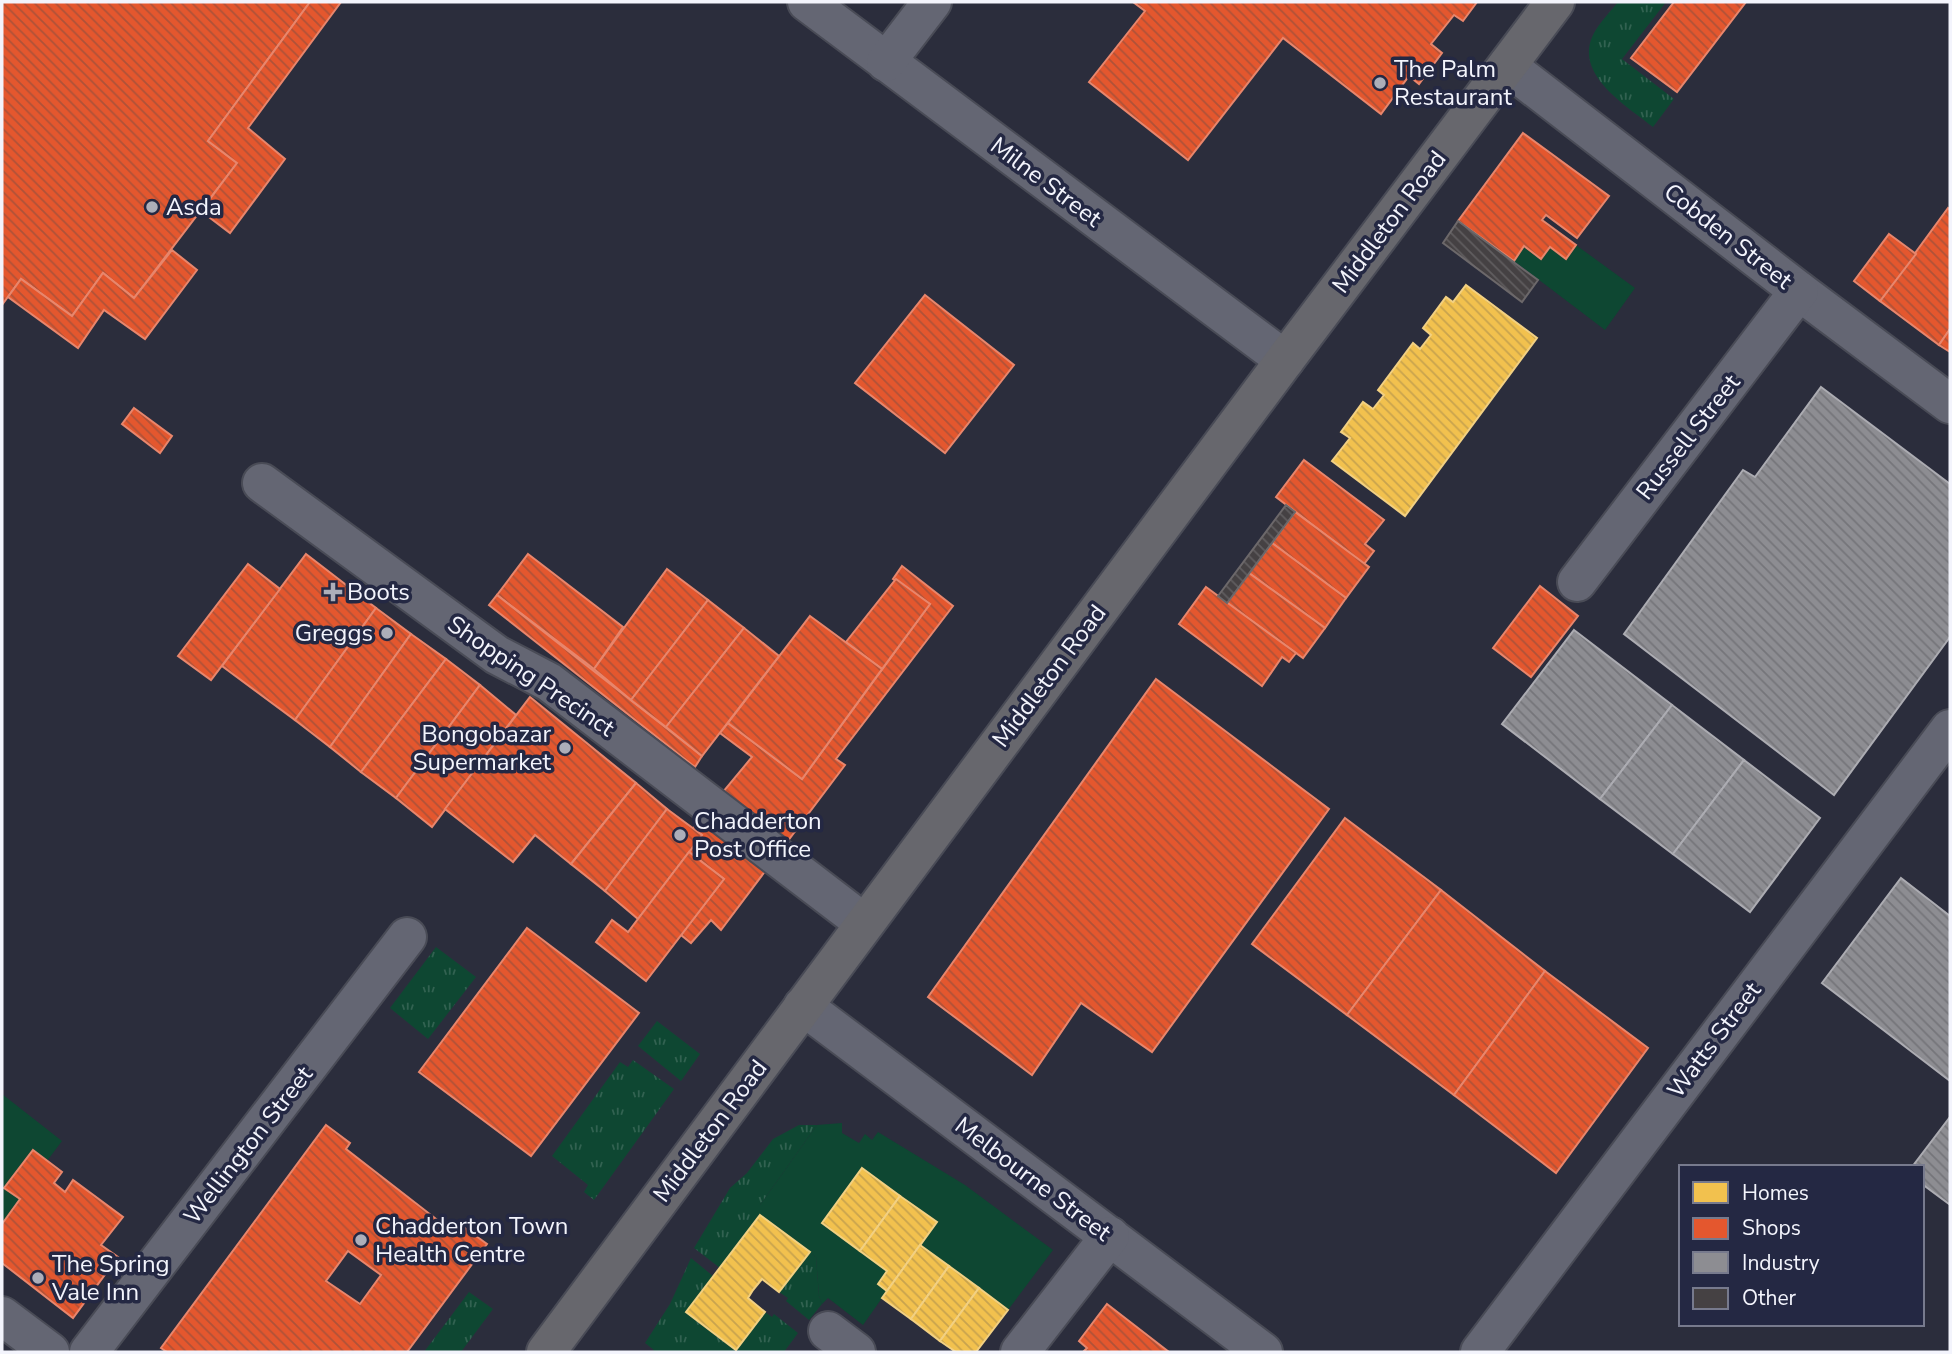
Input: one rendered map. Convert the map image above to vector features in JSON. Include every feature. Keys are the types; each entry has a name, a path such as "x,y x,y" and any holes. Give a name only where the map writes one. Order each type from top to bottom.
{"main road":[{"name":"Middleton Road","path":"545,1352 1555,2"}],"street":[{"name":"Milne Street","path":"807,2 1285,360"},
{"path":"886,62 932,2"},
{"name":"Cobden Street","path":"1507,66 1950,404"},
{"name":"Russell Street","path":"1577,582 1799,291"},
{"name":"Shopping Precinct","path":"262,483 497,655 549,682 864,923"},
{"name":"Watts Street","path":"1480,1352 1950,729"},
{"name":"Wellington Street","path":"89,1352 407,937"},
{"name":"Melbourne Street","path":"803,1006 1263,1352"},
{"path":"1020,1352 1110,1236"},
{"path":"2,1316 50,1352"}],"green space":[{"path":"1618,2 1666,2 1622,59 1674,99 1653,127 1617,99 1596,75 1590,62 1589,48 1594,33"},
{"path":"1576,245 1635,288 1605,330 1514,261 1524,246 1541,259 1550,247 1566,259"},
{"path":"436,947 476,977 428,1039 390,1008"},
{"path":"657,1021 700,1054 681,1081 638,1046"},
{"path":"633,1060 674,1089 594,1200 584,1192 588,1185 552,1156 620,1062 628,1067"},
{"path":"2,1094 62,1141 47,1161 33,1150 5,1187 20,1199 2,1224"},
{"path":"842,1123 842,1133 859,1143 865,1134 872,1140 878,1132 965,1185 1053,1250 1008,1310 920,1245 937,1222 862,1168 822,1222 887,1271 878,1284 887,1291 863,1325 828,1298 822,1304 816,1257 760,1215 760,1205 817,1125"},
{"path":"799,1125 817,1125 760,1205 760,1215 720,1268 694,1248 730,1188 747,1173 773,1139"},
{"path":"810,1252 816,1257 822,1304 809,1320 779,1292"},
{"path":"691,1258 713,1276 686,1312 736,1349 765,1312 772,1317 774,1314 798,1333 784,1352 652,1352 654,1350 645,1343 670,1304"},
{"path":"469,1292 493,1309 461,1352 424,1352"}],"building: Homes":[{"path":"1466,285 1537,338 1405,516 1332,461 1350,438 1341,432 1363,402 1373,409 1384,395 1378,390 1413,343 1420,349 1431,335 1423,328 1446,297 1453,302"},
{"path":"862,1168 900,1196 860,1251 822,1223"},
{"path":"900,1196 937,1222 887,1291 878,1284 887,1271 860,1251"},
{"path":"760,1215 810,1252 779,1292 762,1279 753,1290 748,1298 765,1312 736,1350 686,1312"},
{"path":"920,1245 949,1266 911,1319 882,1298"},
{"path":"949,1266 979,1288 940,1341 911,1319"},
{"path":"979,1288 1008,1310 976,1352 956,1352 940,1341"}],"building: Shops":[{"path":"2,2 310,2 208,141 237,163 134,298 103,273 72,316 21,279 2,305"},
{"path":"310,2 341,2 248,128 285,159 230,233 201,211 237,163 208,141"},
{"path":"1133,2 1477,2 1463,21 1454,15 1431,44 1442,53 1419,84 1409,76 1381,114 1283,38 1188,160 1089,82 1145,11"},
{"path":"1674,2 1746,2 1677,92 1631,58"},
{"path":"1523,133 1609,196 1577,238 1546,215 1542,220 1576,245 1566,259 1550,247 1541,259 1524,246 1514,261 1458,221"},
{"path":"1948,208 1950,329 1939,345 1880,301"},
{"path":"1889,234 1916,254 1880,301 1854,281"},
{"path":"172,250 197,270 145,339 104,310 78,348 8,297 21,279 72,316 103,273 134,298"},
{"path":"925,295 1014,365 945,453 855,383"},
{"path":"1950,329 1950,352 1939,345"},
{"path":"134,408 172,436 160,453 122,424"},
{"path":"1304,460 1384,520 1365,544 1374,551 1364,564 1276,497"},
{"path":"1295,512 1369,567 1346,598 1272,543"},
{"path":"1272,543 1346,598 1325,628 1249,573"},
{"path":"306,554 376,608 295,720 222,666"},
{"path":"528,554 623,627 594,669 497,595"},
{"path":"248,564 280,589 211,680 178,656"},
{"path":"902,566 953,606 836,759 845,765 721,930 711,920 691,943 681,935 724,879 689,852 702,835 693,828 752,757 720,733 728,723 802,779 930,604 893,579"},
{"path":"667,569 708,600 631,700 594,669"},
{"path":"1249,573 1325,628 1303,658 1227,603"},
{"path":"896,579 930,604 882,669 846,642"},
{"path":"1540,586 1578,616 1531,677 1493,648"},
{"path":"1206,587 1296,653 1289,662 1282,657 1262,686 1179,624"},
{"path":"497,595 702,756 695,767 489,605"},
{"path":"708,600 744,628 666,727 631,700"},
{"path":"376,608 411,634 330,747 295,720"},
{"path":"810,616 882,669 802,779 728,723"},
{"path":"744,628 779,656 702,756 666,727"},
{"path":"411,634 446,659 361,772 330,747"},
{"path":"446,659 480,685 396,798 361,772"},
{"path":"1156,679 1329,809 1152,1052 1081,1003 1032,1075 928,997"},
{"path":"480,685 516,715 432,827 396,798"},
{"path":"530,697 636,783 571,864 535,835 513,862 445,809"},
{"path":"636,783 667,809 605,891 571,864"},
{"path":"667,809 702,835 638,919 605,891"},
{"path":"1345,818 1441,890 1347,1015 1252,944"},
{"path":"689,852 724,879 646,981 596,942 612,920 628,932"},
{"path":"1441,890 1545,971 1454,1095 1347,1015"},
{"path":"527,928 639,1013 531,1156 419,1072"},
{"path":"1545,971 1648,1048 1556,1173 1454,1095"},
{"name":"Chadderton Town Health Centre","path":"326,1125 350,1143 346,1149 458,1236 465,1228 487,1244 407,1352 167,1352 161,1348","holes":["348,1251 381,1275 360,1304 326,1281"]},
{"path":"33,1150 62,1172 54,1183 65,1192 73,1180 123,1217 101,1245 118,1257 73,1318 2,1263 2,1224 20,1199 4,1188"},
{"path":"1107,1304 1169,1352 1083,1352 1087,1348 1079,1341"}],"building: Industry":[{"path":"1821,387 1950,484 1950,637 1834,795 1624,634 1743,470 1755,477"},
{"path":"1574,630 1672,705 1600,799 1502,724"},
{"path":"1672,705 1744,760 1673,854 1600,799"},
{"path":"1744,760 1820,818 1750,912 1673,854"},
{"path":"1901,878 1950,916 1950,1081 1822,983"},
{"path":"1950,1117 1949,1204 1924,1185 1924,1165 1914,1165"}],"building: Other":[{"path":"1458,221 1538,280 1522,302 1443,243"},
{"path":"1286,505 1295,512 1227,603 1218,596"}],"place":[{"name":"The Palm Restaurant","path":"1380,83"},
{"name":"Asda","path":"152,207"},
{"name":"Boots","path":"333,592"},
{"name":"Greggs","path":"387,633"},
{"name":"Bongobazar Supermarket","path":"565,748"},
{"name":"Chadderton Post Office","path":"680,835"},
{"name":"Chadderton Town Health Centre","path":"361,1240"},
{"name":"The Spring Vale Inn","path":"38,1278"}]}
